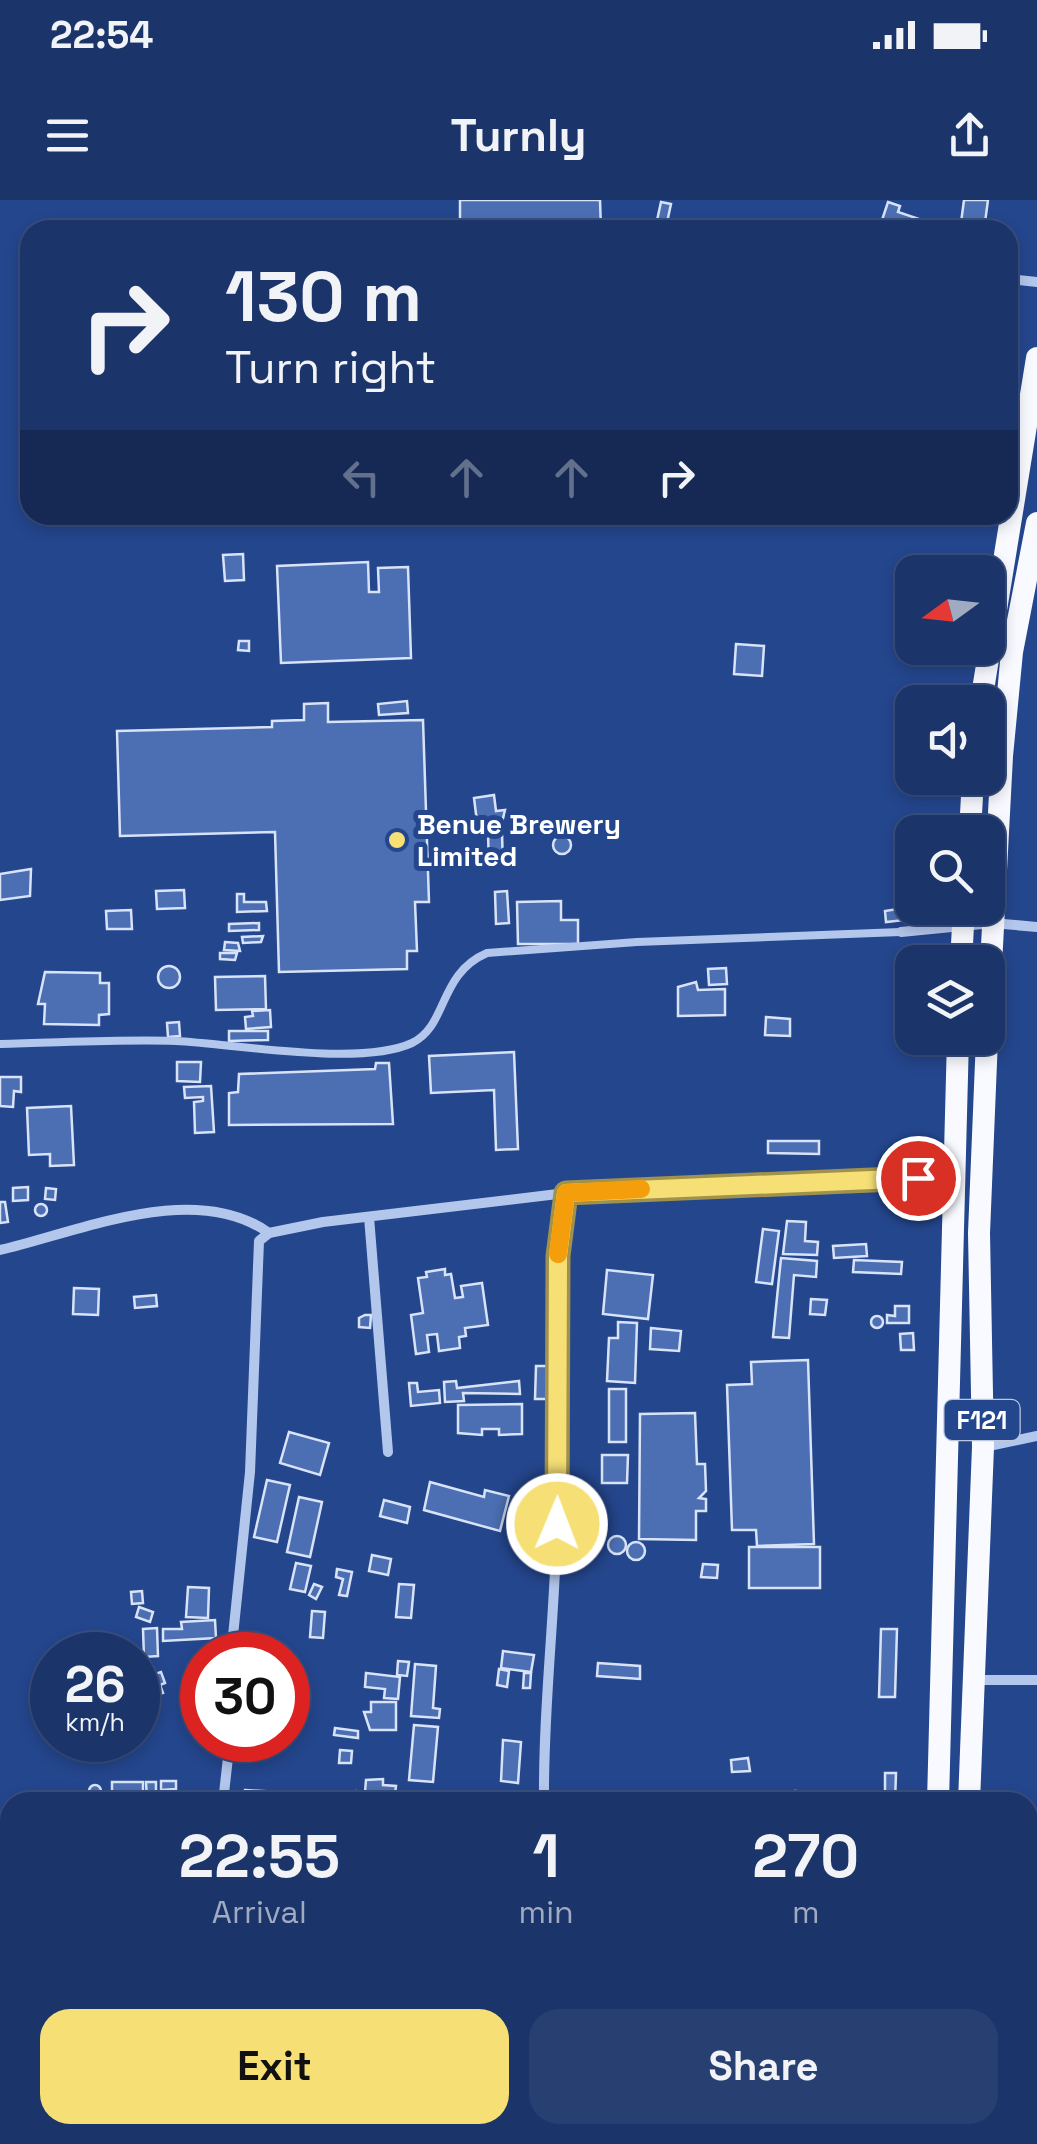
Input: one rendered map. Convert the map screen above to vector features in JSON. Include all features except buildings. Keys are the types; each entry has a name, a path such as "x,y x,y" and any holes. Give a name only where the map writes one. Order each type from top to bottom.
{"main road":[{"path":"1018,475 1037,358"},
{"path":"1000,815 1012,652 1037,523"},
{"path":"984,685 1010,525"},
{"name":"F121","path":"938,1792 958,1055"},
{"name":"F121","path":"969,1792 983,1447 979,1233 986,1055"}],"street":[{"path":"1005,923 1037,926"},
{"path":"901,932 929,925"},
{"path":"233,1632 250,1472 259,1242 269,1233 566,1193 957,1176"},
{"path":"544,1792 545,1700 557,1524 558,1256 566,1193"},
{"path":"0,1250 154,1213 208,1210 246,1216 269,1233"},
{"path":"369,1217 388,1452"},
{"path":"983,1447 1037,1436"},
{"path":"974,1680 1037,1680"},
{"path":"225,1792 228,1762"}],"lane":[{"path":"0,1044 173,1041 371,1054 416,1042 437,1015 465,962 488,953 637,942 901,932"}],"slow traffic":[{"path":"558,1254 566,1193 641,1189"}],"place":[{"name":"Benue Brewery Limited","path":"397,840"}],"route":[{"path":"557,1524 558,1256 566,1193 918,1178"}]}
